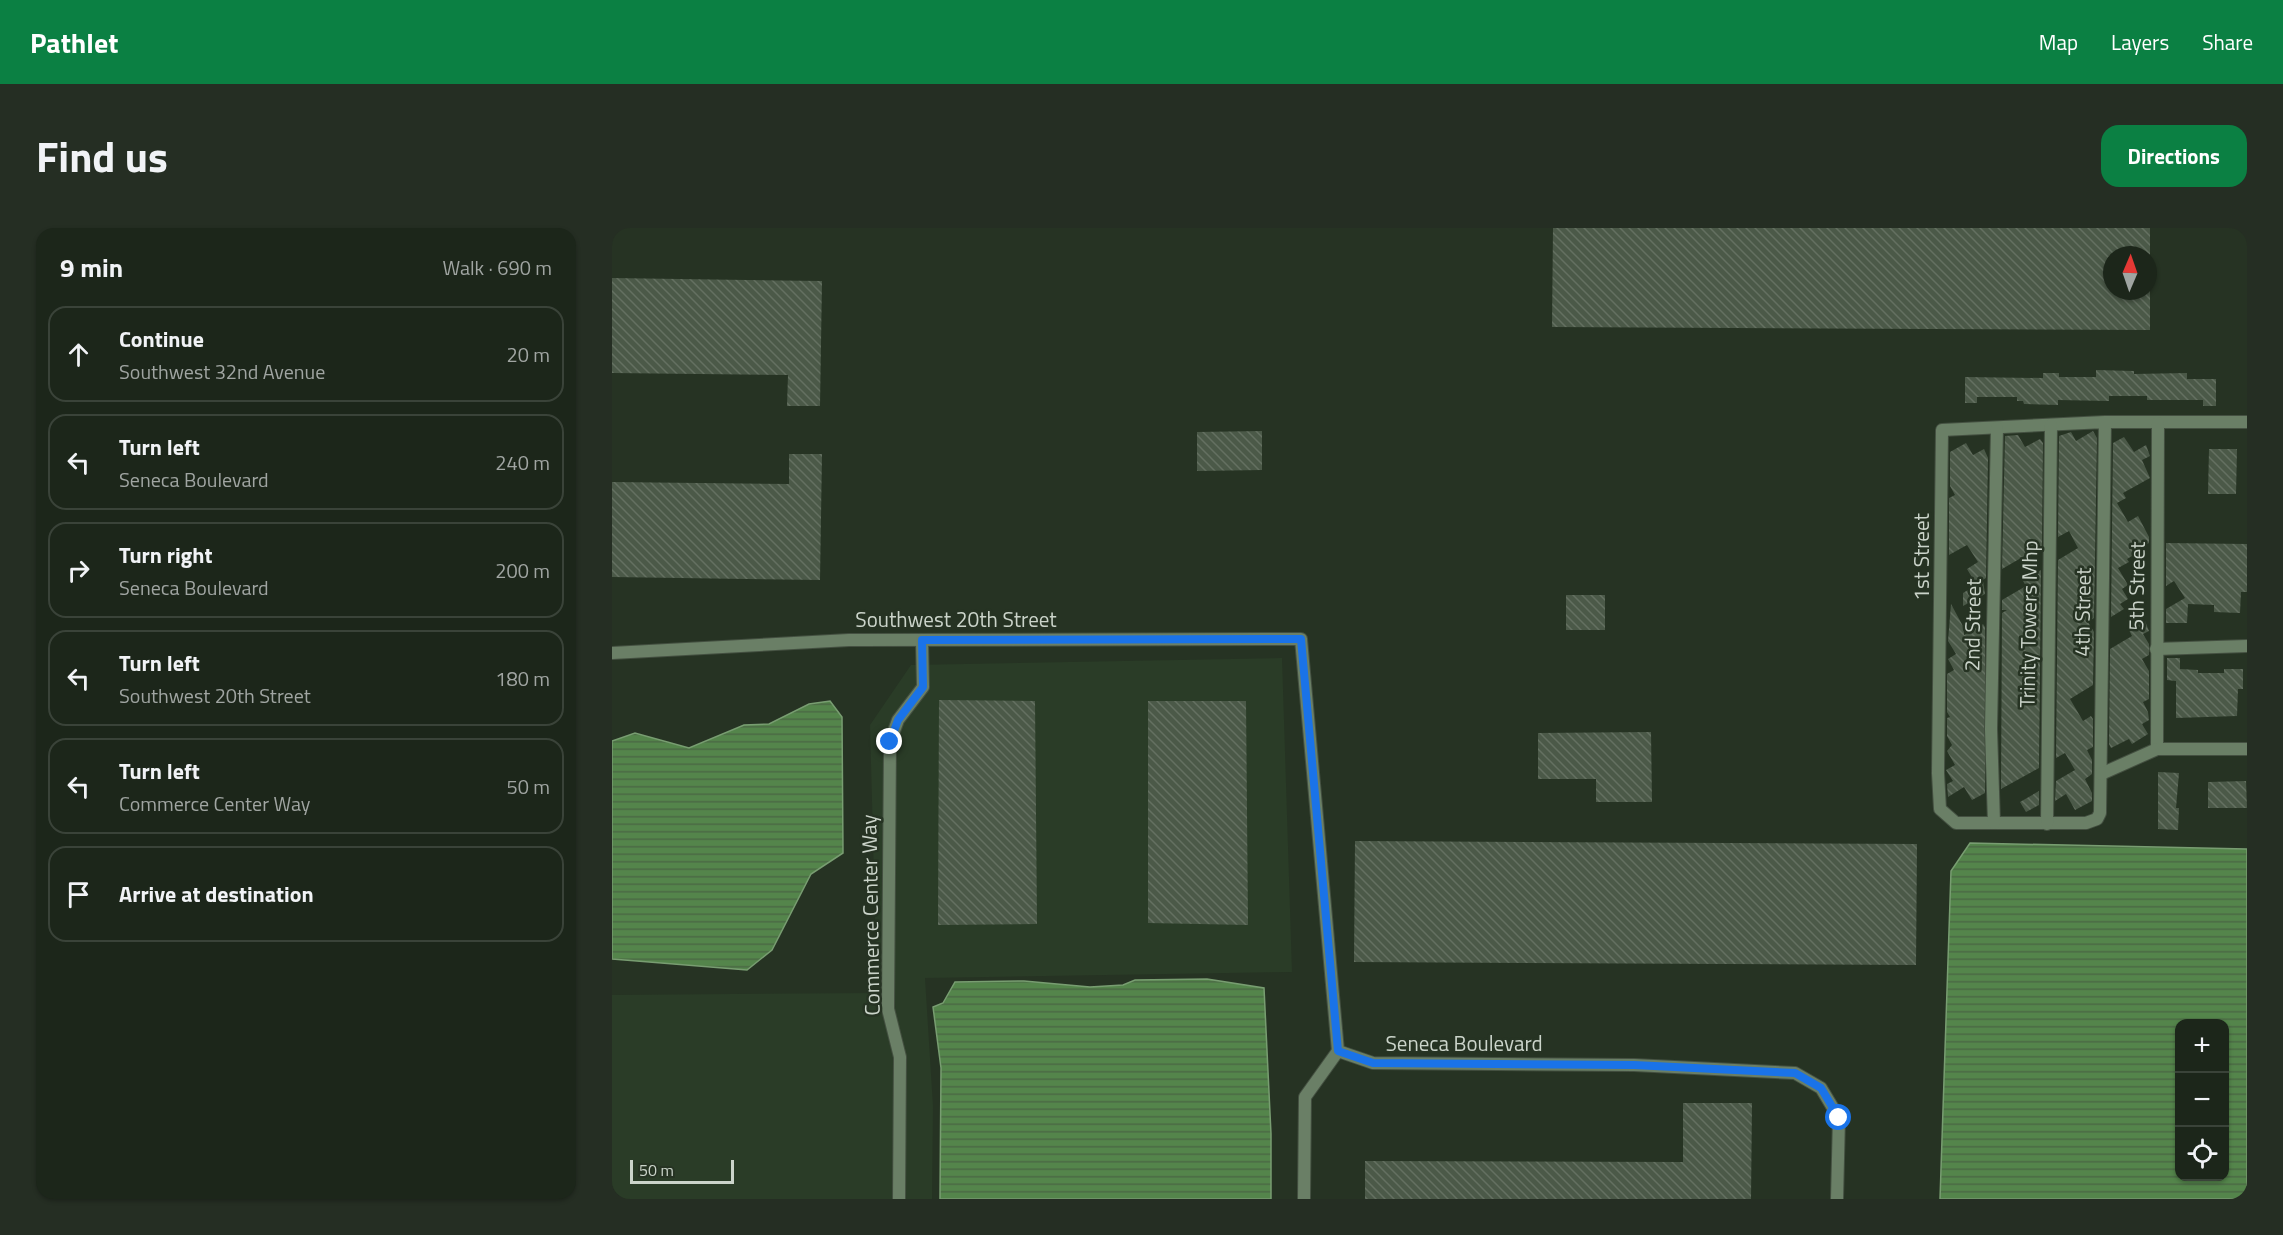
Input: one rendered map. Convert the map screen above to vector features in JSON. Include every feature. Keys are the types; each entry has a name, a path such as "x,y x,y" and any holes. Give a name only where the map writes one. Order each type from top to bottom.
{"street":[{"name":"1st Street","path":"2102,801 2100,813 2092,822 1956,823 1940,809 1938,773 1942,430 2104,422 2247,422"},
{"name":"4th Street","path":"2102,801 2104,422"},
{"name":"5th Street","path":"2157,749 2158,423"},
{"name":"Trinity Towers Mhp","path":"2047,824 2051,425"},
{"name":"2nd Street","path":"1994,823 1991,729 1997,428"},
{"name":"Southwest 20th Street","path":"612,653 842,640 1301,639 1338,1051"},
{"name":"Commerce Center Way","path":"899,1199 900,1057 888,1009 890,742 898,720 923,687 922,640"},
{"path":"2156,649 2247,646"},
{"path":"2101,774 2157,749 2247,749"},
{"path":"1304,1199 1305,1097 1338,1051"},
{"name":"Seneca Boulevard","path":"1338,1051 1373,1063 1634,1065 1795,1073 1821,1088 1839,1118 1837,1199"}],"shaded area":[{"path":"1282,658 1292,972 925,978 933,1106 932,1199 612,1199 612,995 877,993 870,725 911,665"},
{"path":"830,701 842,717 843,853 811,874 772,950 747,970 612,959 612,741 635,733 689,748 744,725 769,724 809,704"},
{"path":"1970,843 2247,849 2247,1199 1940,1199 1951,871"},
{"path":"1207,979 1264,988 1271,1134 1271,1199 940,1199 941,1068 933,1007 943,1003 955,982 1024,981 1090,987 1123,985 1135,980"}],"building":[{"path":"1553,228 2150,228 2150,246 2103,246 2103,300 2150,300 2150,330 1552,327"},
{"path":"612,278 822,281 820,406 787,406 788,375 612,373"},
{"path":"2096,370 2134,371 2134,374 2187,373 2187,379 2216,379 2216,406 2203,406 2203,400 2147,400 2147,396 2109,396 2109,401 2058,400 2058,405 2024,404 2023,401 2017,401 2017,397 1977,397 1977,403 1965,403 1965,377 2043,378 2043,373 2059,373 2059,377 2096,377"},
{"path":"1262,431 1262,470 1197,471 1197,432"},
{"path":"2093,431 2097,438 2094,618 2088,622 2094,632 2093,685 2070,699 2083,721 2091,716 2093,719 2093,747 2087,750 2092,760 2092,774 2085,779 2092,793 2092,801 2075,810 2066,794 2055,801 2056,781 2075,770 2065,753 2056,758 2058,560 2078,548 2069,531 2058,537 2059,436 2071,432 2076,441"},
{"path":"2018,435 2025,447 2040,439 2043,443 2042,546 2002,569 2005,436"},
{"path":"2124,437 2134,452 2146,445 2150,456 2142,460 2150,478 2123,493 2126,498 2117,503 2128,522 2138,516 2149,537 2149,543 2127,559 2129,562 2118,568 2128,585 2122,589 2128,599 2120,604 2124,609 2111,617 2113,443"},
{"path":"1966,443 1973,455 1984,449 1988,458 1986,578 1976,584 1967,569 1978,562 1967,545 1949,555 1949,498 1955,495 1950,486 1950,452"},
{"path":"2209,449 2237,449 2236,494 2208,494"},
{"path":"789,454 822,454 820,580 612,577 612,482 789,484"},
{"path":"2166,543 2247,544 2247,592 2241,592 2240,613 2214,612 2214,605 2188,604 2187,623 2166,623 2166,609 2185,598 2174,581 2166,586"},
{"path":"2041,570 2039,768 2001,789 2002,613 2007,610 2002,610 2002,600 2026,586 2023,581"},
{"path":"1983,581 1985,594 1963,606 1963,593"},
{"path":"1566,595 1605,595 1605,630 1566,630"},
{"path":"1951,604 1964,628 1964,635 1983,624 1985,627 1985,793 1972,800 1964,787 1948,797 1947,784 1953,781 1946,770 1955,765 1947,751 1952,745 1947,736 1947,718 1950,717 1947,712 1947,674 1954,670 1948,659 1956,654 1948,641"},
{"path":"2145,621 2149,631 2143,634 2149,644 2149,655 2142,659 2149,671 2149,699 2143,702 2149,720 2142,724 2148,734 2132,744 2129,739 2111,748 2109,744 2110,649 2132,636 2129,630"},
{"path":"2167,658 2180,658 2180,669 2198,670 2198,673 2224,673 2224,669 2243,669 2243,689 2238,689 2237,716 2176,718 2176,681 2167,680"},
{"path":"939,700 1035,701 1037,924 938,925"},
{"path":"1148,701 1246,701 1248,925 1148,923"},
{"path":"1651,732 1652,802 1596,802 1596,779 1538,779 1538,733"},
{"path":"2158,772 2179,773 2176,808 2179,808 2178,830 2158,829"},
{"path":"2246,781 2247,808 2208,808 2208,782"},
{"path":"2039,791 2039,805 2026,812 2020,802"},
{"path":"1355,841 1917,844 1916,965 1354,962"},
{"path":"1683,1103 1752,1103 1751,1199 1365,1199 1365,1161 1683,1162"}],"route":[{"path":"890,742 898,720 923,687 922,640 1301,639 1338,1051 1373,1063 1634,1065 1795,1073 1821,1088 1839,1118"}]}
